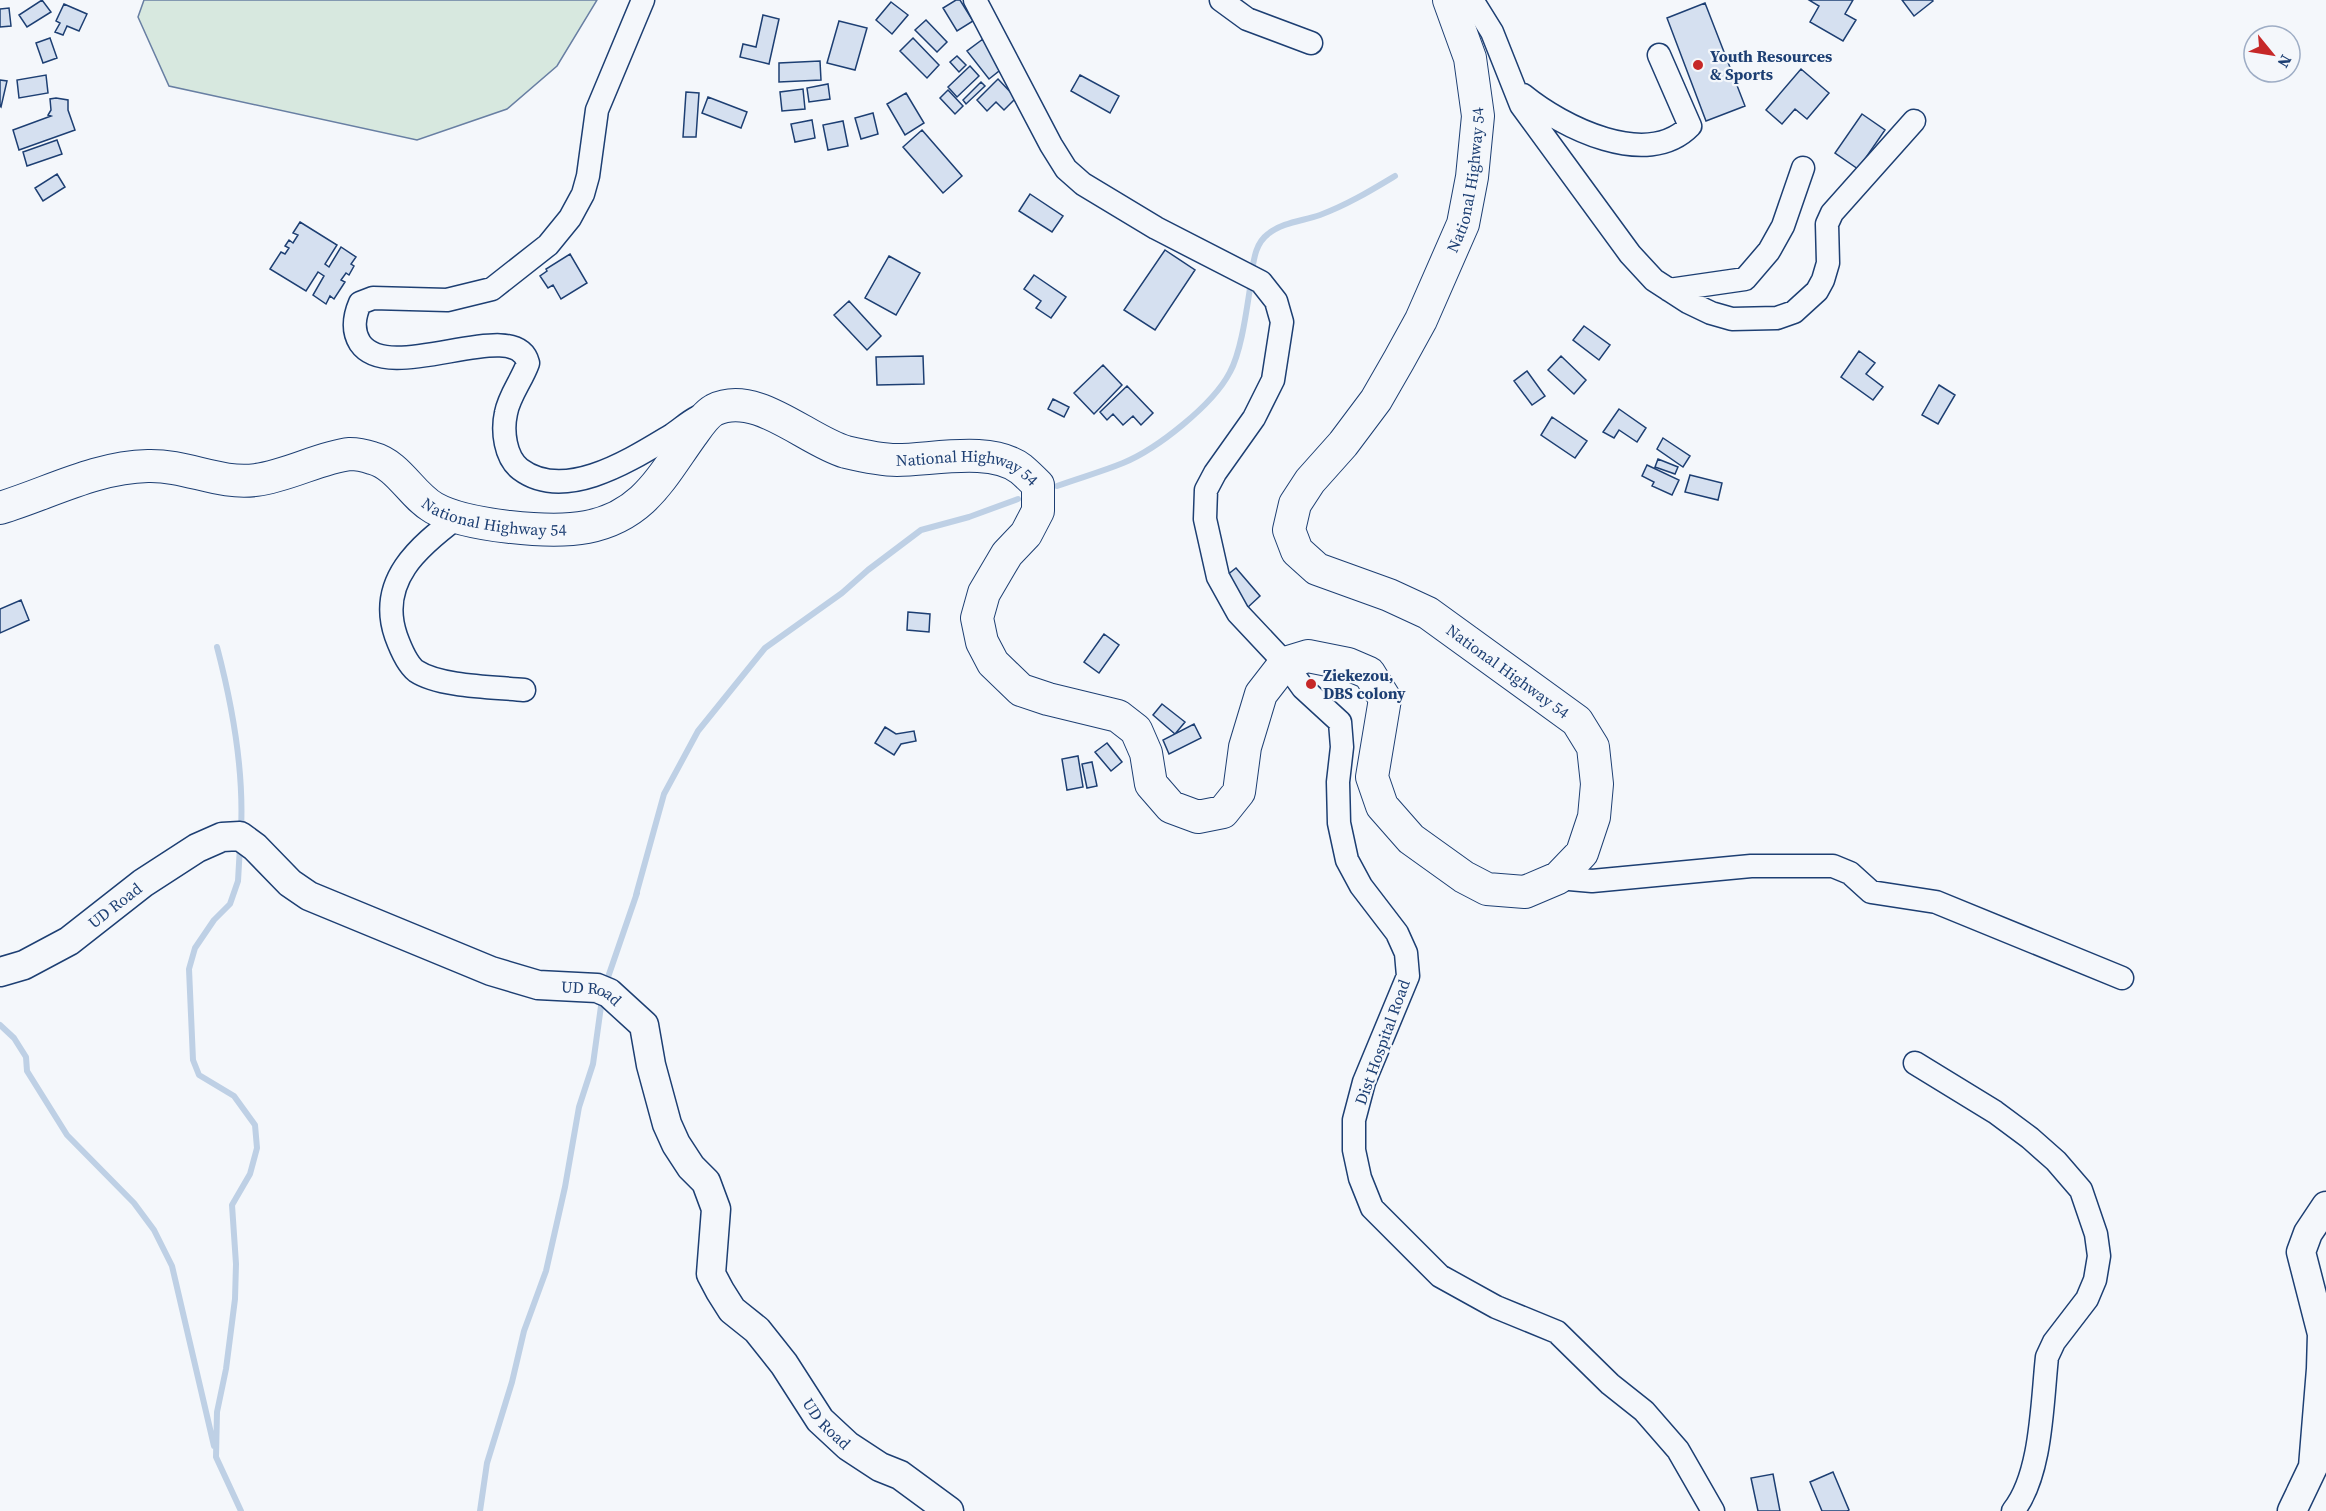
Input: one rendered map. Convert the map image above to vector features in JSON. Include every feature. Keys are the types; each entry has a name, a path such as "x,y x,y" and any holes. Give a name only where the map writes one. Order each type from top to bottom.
{"highway":[{"name":"National Highway 54","path":"0,508 102,471 148,466 183,468 227,481 252,481 280,476 351,454 376,459 394,470 412,490 434,508 458,517 513,528 586,527 613,519 637,506 660,480 696,429 712,411 734,405 753,408 776,416 813,438 843,451 869,457 896,460 967,455 1003,461 1020,468 1038,485 1038,511 1026,534 1007,554 984,593 977,618 982,642 993,663 1021,690 1118,716 1136,730 1146,753 1151,784 1171,807 1198,817 1224,812 1239,792 1245,747 1261,694 1285,663 1308,656 1348,664 1369,673 1385,699 1372,777 1382,806 1411,839 1464,877 1487,890 1525,892 1558,878 1582,853 1594,817 1597,783 1593,747 1577,722 1428,613 1389,595 1317,568 1297,551 1290,530 1295,504 1310,481 1344,444 1376,400 1399,360 1421,320 1463,224 1472,177 1478,116 1470,58 1449,0"}],"main road":[{"name":"UD Road","path":"0,972 24,965 69,941 143,883 197,848 222,837 240,836 255,847 290,883 309,896 351,915 519,980 538,985 597,988 609,993 644,1025 651,1065 667,1124 676,1144 691,1167 699,1173 711,1193 716,1209 711,1274 732,1310 757,1330 784,1364 820,1420 848,1446 880,1467 907,1480 949,1511"},
{"path":"2292,1511 2313,1467 2321,1369 2322,1334 2301,1252 2308,1233 2326,1206"}],"street":[{"path":"644,0 597,110 588,176 583,194 570,218 548,245 492,289 447,300 373,298 360,303 354,316 355,335 364,348 378,356 399,358 493,346 518,350 526,356 528,363 506,412 505,435 508,453 517,466 529,475 547,480 574,481 617,466 673,434 692,420 712,411"},
{"name":"Dist Hospital Road","path":"975,0 1051,145 1066,169 1083,184 1156,228 1261,282 1276,301 1282,322 1273,380 1254,418 1215,473 1206,490 1205,519 1218,577 1238,613 1285,663 1304,688 1340,722 1342,747 1338,782 1339,823 1347,861 1361,886 1397,933 1406,953 1408,976 1364,1082 1354,1120 1354,1150 1360,1179 1372,1208 1440,1276 1496,1307 1557,1332 1610,1384 1644,1412 1678,1450 1713,1511"},
{"path":"1221,0 1247,19 1311,42"},
{"path":"1472,0 1492,32 1521,105 1630,254 1654,280 1669,290 1711,313 1732,319 1777,318 1794,312 1817,291 1828,263 1827,224 1832,213 1914,121"},
{"path":"1512,87 1545,112 1591,135 1634,144 1661,144 1682,134 1690,126 1659,55"},
{"path":"1669,290 1745,279 1769,251 1783,226 1803,168"},
{"path":"458,517 426,541 402,570 392,597 392,624 400,648 415,670 438,681 524,690"},
{"path":"1558,878 1592,881 1751,866 1833,866 1850,873 1871,892 1936,902 2122,978"},
{"path":"1915,1063 1995,1112 2056,1161 2081,1190 2096,1234 2099,1256 2095,1280 2086,1299 2054,1342 2047,1357 2036,1459 2027,1489 2013,1511"}],"shaded area":[{"path":"144,0 597,0 557,66 507,109 417,140 169,86 138,17"}],"building":[{"path":"42,0 51,12 27,27 19,15"},
{"path":"960,0 973,21 957,31 943,8"},
{"path":"1809,0 1853,0 1845,14 1856,20 1843,41 1810,22 1819,6"},
{"path":"1902,0 1932,0 1933,1 1914,16"},
{"path":"891,2 908,15 892,34 876,20"},
{"path":"1705,3 1745,106 1706,121 1667,18"},
{"path":"64,4 87,14 79,31 67,26 63,35 55,32 60,23 56,21"},
{"path":"9,8 11,26 0,27 0,9"},
{"path":"763,15 779,19 769,64 740,57 743,44 756,47"},
{"path":"926,20 947,42 937,52 915,30"},
{"path":"839,21 867,28 855,70 827,63"},
{"path":"50,38 57,58 43,63 36,43"},
{"path":"913,38 939,65 927,78 900,51"},
{"path":"983,39 1004,67 989,79 967,51"},
{"path":"957,56 966,65 959,72 950,62"},
{"path":"820,61 821,80 779,82 779,63"},
{"path":"970,66 979,76 957,97 948,87"},
{"path":"1801,69 1829,93 1807,119 1795,109 1782,124 1766,110"},
{"path":"46,75 48,93 19,98 17,80"},
{"path":"1080,75 1119,96 1110,113 1071,91"},
{"path":"998,79 1016,98 1004,110 996,102 987,111 977,100"},
{"path":"0,80 7,81 1,107 0,106"},
{"path":"981,82 985,86 966,104 963,100"},
{"path":"828,84 830,99 809,102 807,88"},
{"path":"803,89 805,109 782,111 780,92"},
{"path":"948,90 963,106 955,114 940,98"},
{"path":"686,92 699,93 696,137 683,137"},
{"path":"906,93 924,123 905,135 887,104"},
{"path":"708,97 747,112 741,128 702,113"},
{"path":"50,99 68,100 68,110 75,130 19,150 13,130 51,116 48,115 51,110"},
{"path":"873,113 878,134 861,139 855,118"},
{"path":"1862,114 1885,130 1858,169 1835,153"},
{"path":"812,120 815,138 795,142 791,124"},
{"path":"843,121 848,146 828,150 823,125"},
{"path":"922,130 962,176 943,193 903,147"},
{"path":"57,140 62,154 27,166 23,152"},
{"path":"57,174 65,187 43,201 35,188"},
{"path":"1030,194 1063,216 1052,232 1019,211"},
{"path":"300,222 337,245 325,264 329,267 341,247 356,257 351,264 354,266 349,275 346,273 341,280 345,282 334,299 330,296 326,304 313,295 324,276 318,272 306,291 270,269 281,252 285,254 289,248 285,246 289,240 293,243 298,235 293,233"},
{"path":"1165,250 1195,270 1155,330 1124,310"},
{"path":"570,254 587,283 561,299 553,285 548,288 540,276 547,271 546,269"},
{"path":"889,256 920,273 896,315 865,298"},
{"path":"1034,275 1066,297 1051,318 1036,308 1041,301 1024,289"},
{"path":"849,301 881,336 867,350 834,315"},
{"path":"1584,326 1610,345 1599,360 1573,340"},
{"path":"1859,351 1875,363 1866,374 1883,387 1873,400 1841,377"},
{"path":"923,356 924,384 877,385 876,357"},
{"path":"1561,356 1586,380 1574,394 1548,370"},
{"path":"1103,365 1122,385 1094,414 1074,393"},
{"path":"1527,371 1545,396 1532,405 1514,381"},
{"path":"1939,385 1955,395 1938,424 1922,415"},
{"path":"1127,386 1153,413 1141,425 1133,416 1123,425 1113,414 1107,420 1100,412"},
{"path":"1053,399 1069,407 1064,417 1048,409"},
{"path":"1619,409 1646,428 1637,442 1619,430 1614,438 1603,432"},
{"path":"1552,417 1587,441 1575,458 1541,435"},
{"path":"1663,438 1690,456 1683,467 1657,449"},
{"path":"1658,459 1678,467 1675,474 1655,467"},
{"path":"1647,465 1679,480 1672,495 1652,486 1654,482 1642,476"},
{"path":"1690,475 1722,483 1718,500 1685,492"},
{"path":"1236,568 1260,596 1247,608 1222,579"},
{"path":"21,600 29,620 0,633 0,609"},
{"path":"908,612 930,614 929,632 907,630"},
{"path":"1104,634 1119,645 1099,673 1084,662"},
{"path":"1162,704 1185,722 1175,734 1153,715"},
{"path":"1194,724 1201,738 1169,754 1163,740"},
{"path":"885,727 896,734 914,731 916,741 901,744 894,755 875,743"},
{"path":"1107,743 1122,762 1111,771 1095,752"},
{"path":"1078,756 1083,787 1067,790 1062,759"},
{"path":"1092,762 1097,786 1087,788 1082,764"},
{"path":"1833,1472 1849,1510 1847,1511 1822,1511 1810,1482"},
{"path":"1773,1474 1780,1511 1758,1511 1751,1478"}],"waterway":[{"path":"1252,271 1258,246 1274,230 1340,207 1395,176"},
{"path":"1057,486 1137,456 1152,448 1198,412 1222,385 1234,363 1244,328 1251,282"},
{"path":"636,895 664,794 698,731 765,648 842,593 921,530 969,517 1018,499"},
{"path":"217,647 236,737 241,784 241,830"},
{"path":"240,846 238,881 230,904 214,920 195,948 189,969 193,1060 199,1075 234,1096 255,1125 257,1148 250,1174 232,1205 236,1264 235,1299 226,1369 217,1412 216,1457 241,1511"},
{"path":"606,983 637,893"},
{"path":"480,1511 487,1463 512,1382 524,1331 546,1271 565,1187 579,1107 593,1064 602,999"},
{"path":"0,1025 14,1038 26,1057 27,1071 67,1135 134,1203 154,1230 172,1266 214,1446"}],"place":[{"name":"Youth Resources & Sports","path":"1698,65"},
{"name":"Ziekezou, DBS colony","path":"1311,684"}]}
